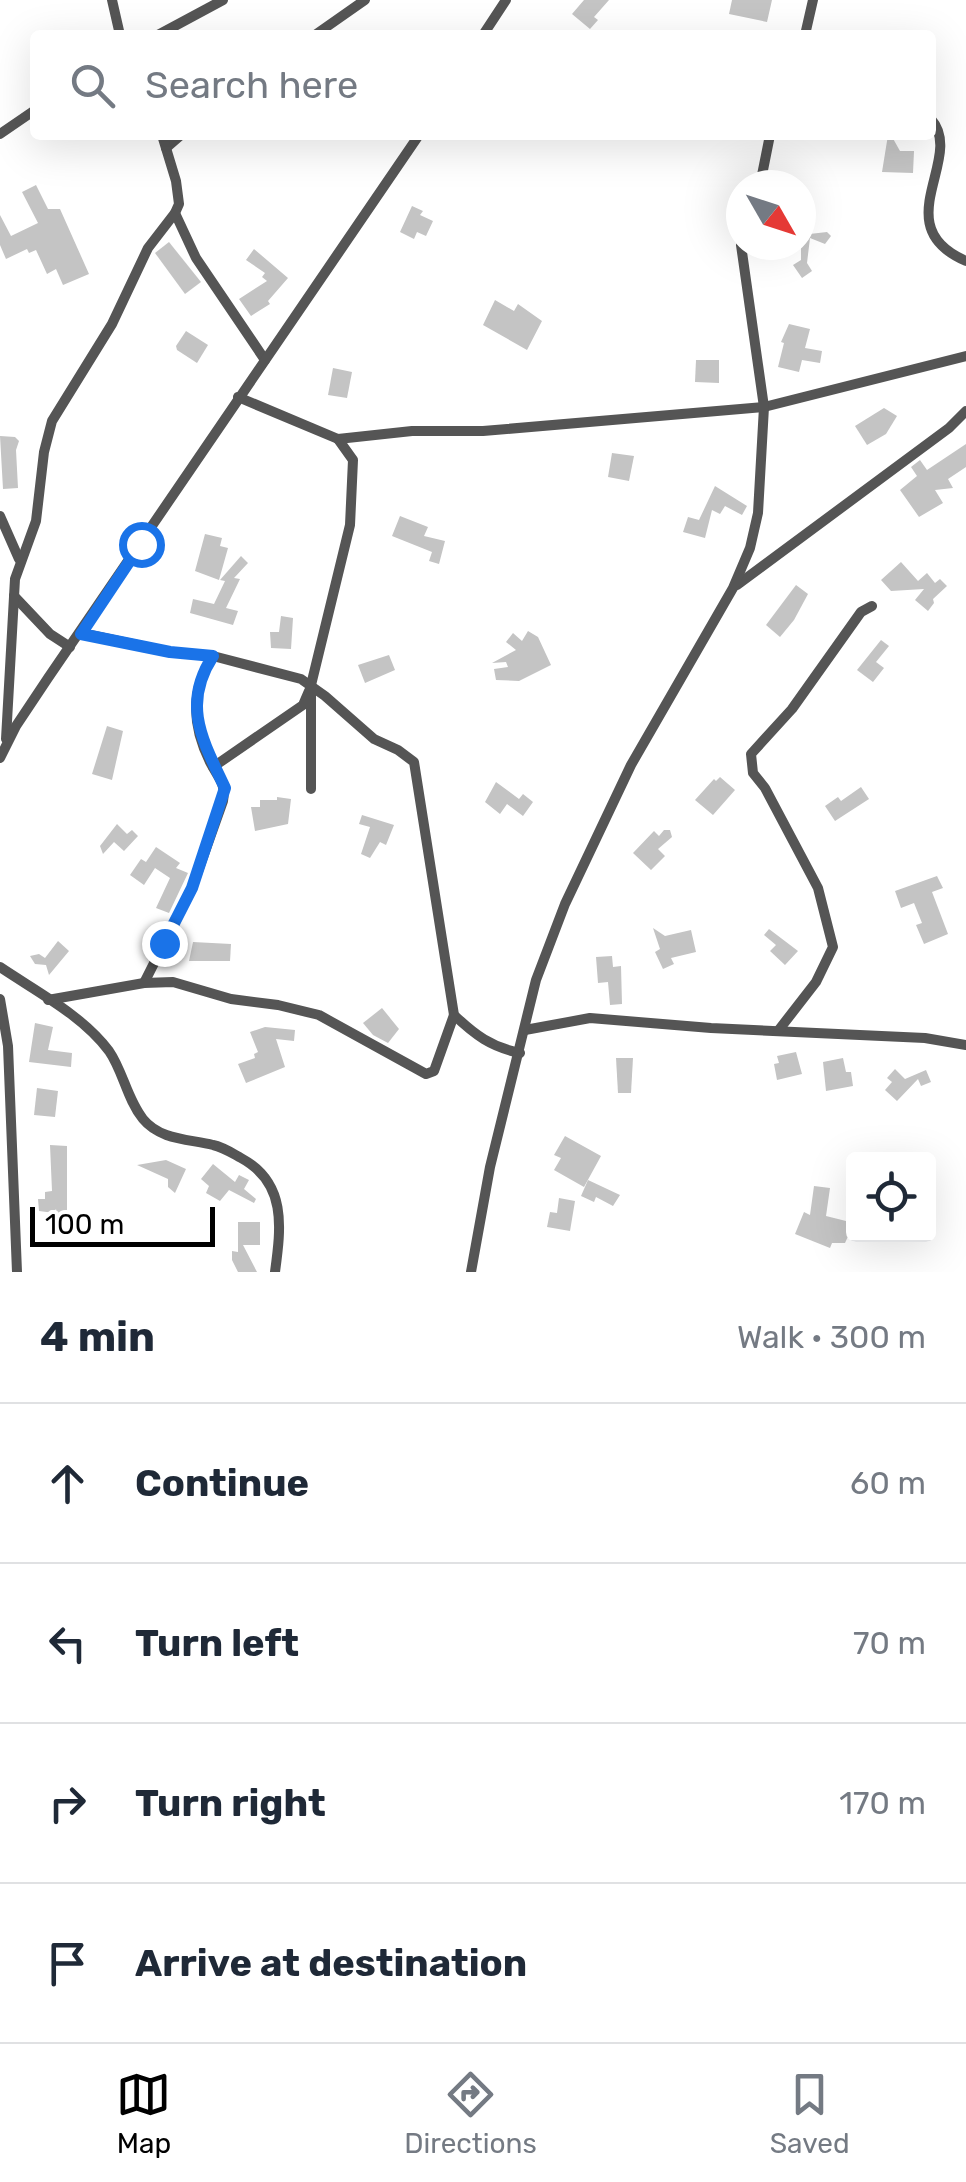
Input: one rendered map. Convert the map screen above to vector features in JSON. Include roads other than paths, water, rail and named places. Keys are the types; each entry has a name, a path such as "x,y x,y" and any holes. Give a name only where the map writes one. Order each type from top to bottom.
{"street":[{"path":"112,0 119,30"},
{"path":"167,30 223,0"},
{"path":"321,30 364,0"},
{"path":"486,30 506,0"},
{"path":"806,30 813,0"},
{"path":"0,134 30,113"},
{"path":"936,124 940,153 930,212 931,233 944,250 966,261"},
{"path":"6,745 14,596 20,559 36,522 44,452 52,421 112,324 148,248 179,204 164,140"},
{"path":"166,148 175,140"},
{"path":"0,758 238,397 416,140"},
{"path":"763,170 769,140"},
{"path":"175,213 196,258 265,360"},
{"path":"471,1272 483,1200 536,980 582,868 631,765 733,588 750,548 758,513 764,407 744,260"},
{"path":"238,397 338,439 354,440 412,431 483,431 764,407 966,356"},
{"path":"733,588 949,428 966,410"},
{"path":"213,767 303,705 311,685 350,525 353,460 338,439"},
{"path":"0,516 20,559"},
{"path":"14,596 50,634 70,647"},
{"path":"778,1031 816,982 833,947 818,888 765,788 753,773 751,754 792,709 861,612 872,606"},
{"path":"48,1000 144,982 173,982 230,999 278,1005 319,1016 426,1074 434,1070 454,1015 414,762 353,723 311,685 259,666 81,634"},
{"path":"144,982 192,888 223,801 225,788 213,767 197,718 196,692 213,656"},
{"path":"311,685 311,789"},
{"path":"0,967 88,1028 111,1054 123,1085 145,1122 175,1139 217,1146 250,1163 266,1178 277,1195 281,1227 275,1272"},
{"path":"0,999 8,1046 17,1272"},
{"path":"454,1015 480,1040 520,1053"},
{"path":"525,1030 590,1018 925,1038 966,1044"}]}
